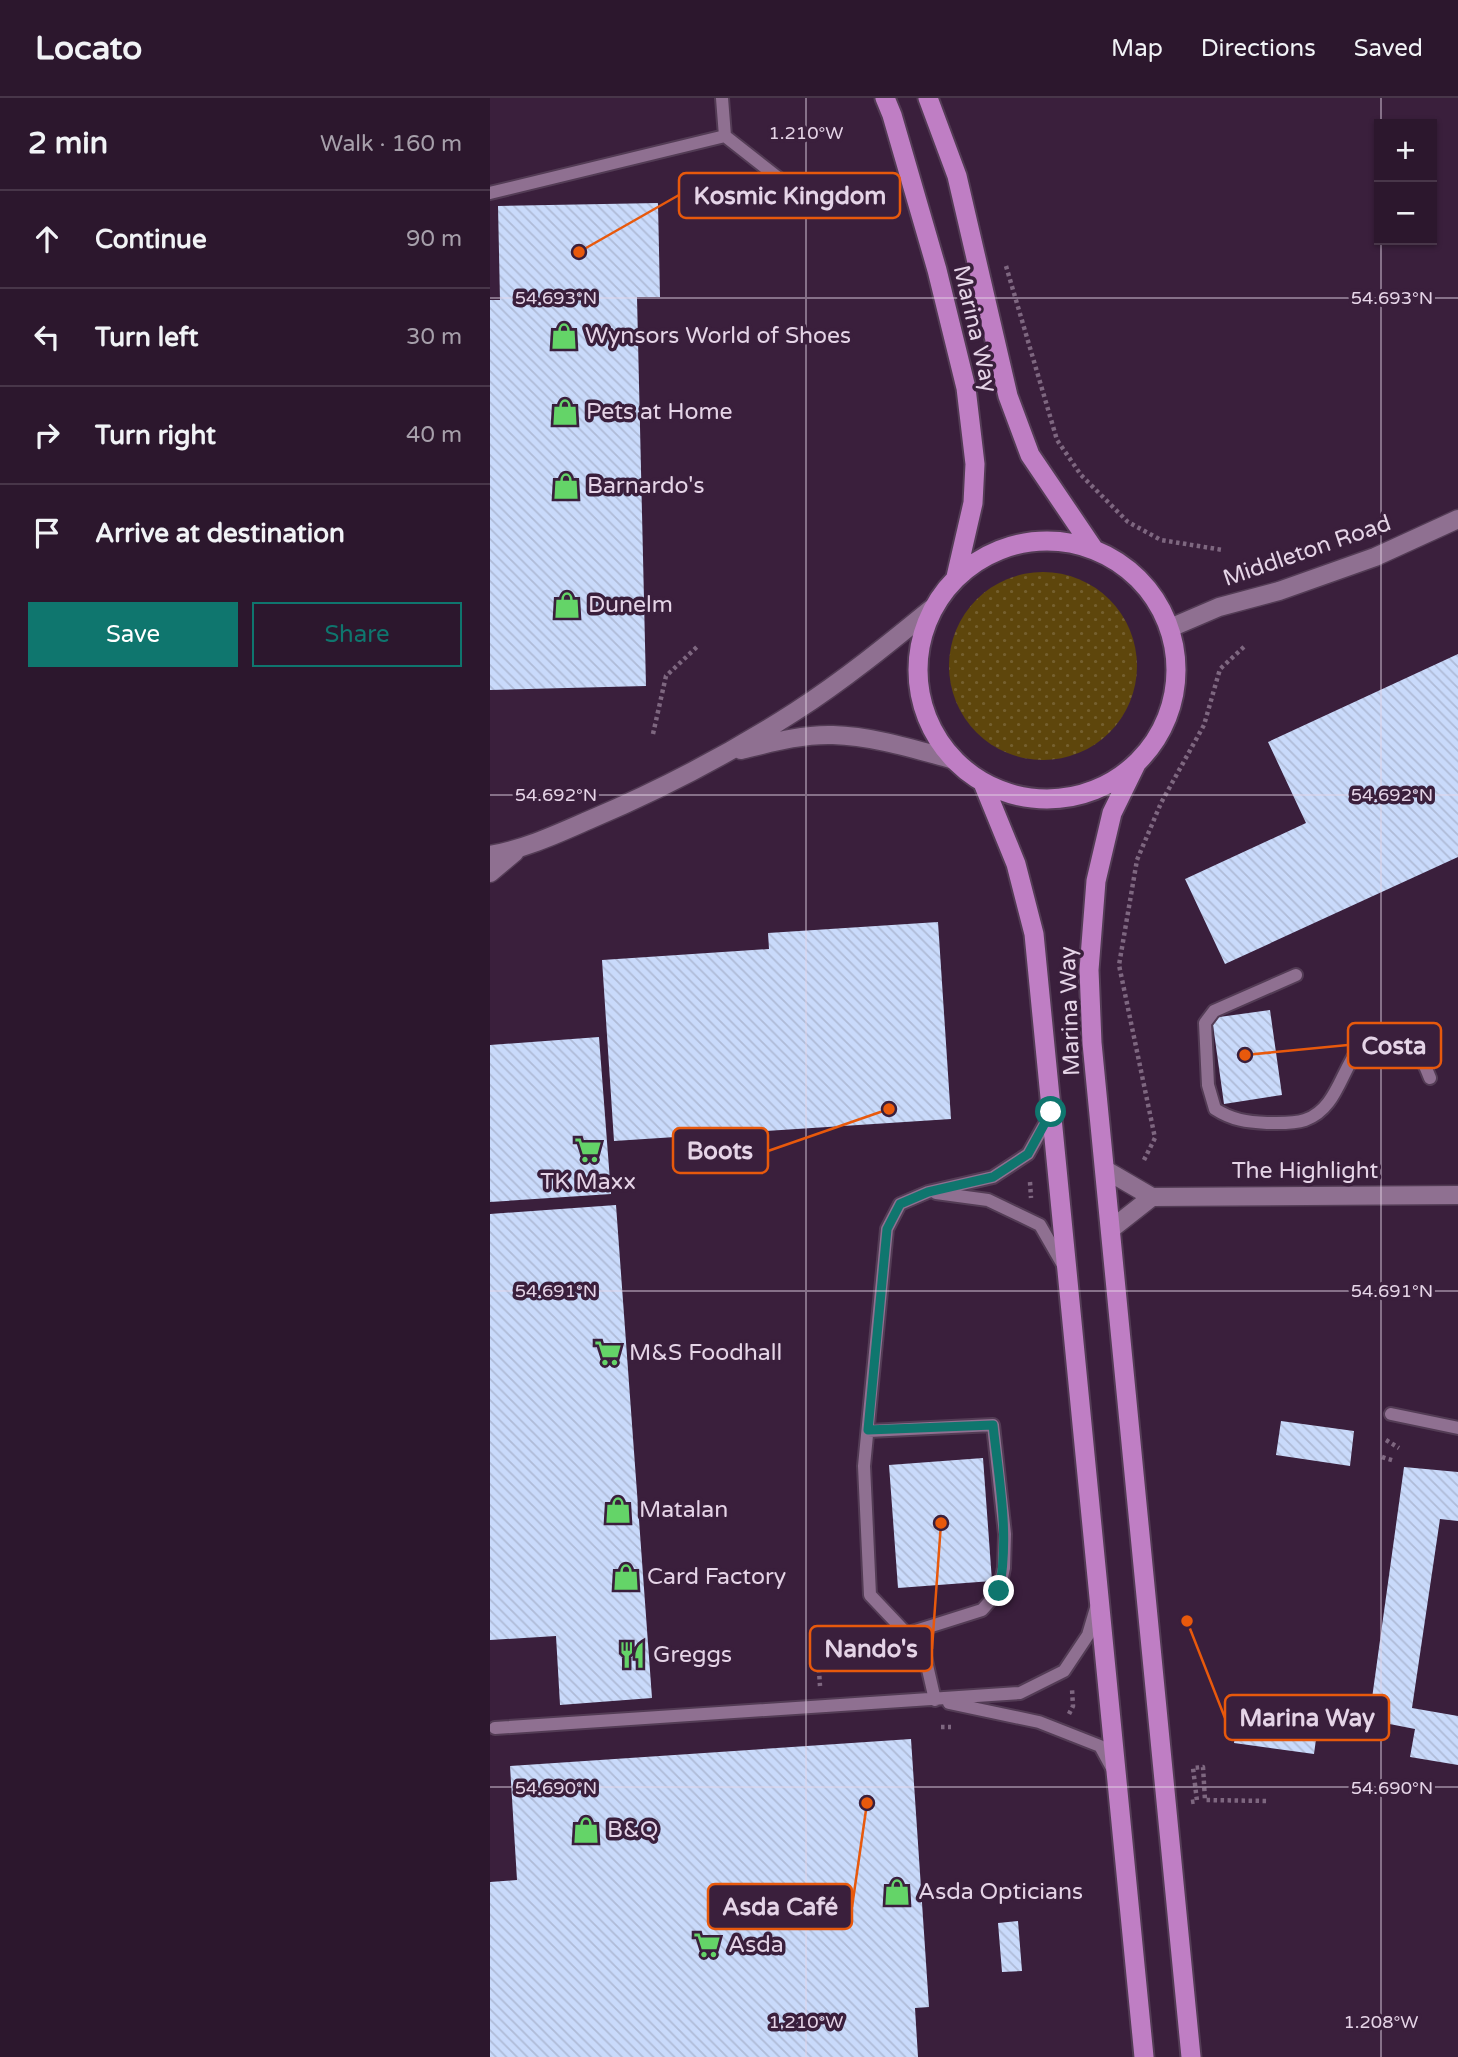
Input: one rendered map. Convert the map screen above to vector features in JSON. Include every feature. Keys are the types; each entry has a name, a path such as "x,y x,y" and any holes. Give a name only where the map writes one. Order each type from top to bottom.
{"highway":[{"name":"Marina Way","path":"885,98 937,270 966,388 975,464 973,503 956,577"},
{"name":"Marina Way","path":"928,98 957,176 1008,396 1030,455 1093,548"},
{"path":"1057,540 1093,548 1126,567 1153,594 1170,628 1177,664 1173,701 1160,736 1136,764 1102,788 1063,799 1021,798 983,783 951,759 929,726 918,687 919,647 932,609 956,577 985,555 1020,542 1057,540"},
{"name":"Marina Way","path":"1136,764 1112,813 1096,881 1090,982 1092,1043 1191,2057"},
{"name":"Marina Way","path":"983,783 1016,864 1034,934 1144,2057"}],"main road":[{"name":"Middleton Road","path":"1170,628 1219,607 1279,591 1376,557 1458,519"},
{"path":"490,855 517,850 623,806 721,755 795,712 860,667 932,609"},
{"path":"721,755 777,741 833,735 905,746 951,759"},
{"path":"490,873 517,850"},
{"path":"1104,1169 1152,1197 1110,1230"},
{"name":"The Highlight","path":"1152,1197 1458,1195"}],"lane":[{"path":"722,98 725,136 781,180 795,203"},
{"path":"490,193 725,136"},
{"path":"1296,975 1214,1011 1205,1023 1208,1085 1215,1109 1228,1118 1248,1122 1284,1123 1307,1119 1327,1103 1358,1048 1371,1036 1382,1032 1409,1044 1421,1056 1430,1077"},
{"path":"936,1700 924,1652 870,1595 864,1466 887,1229 900,1204 928,1192 993,1177 1028,1154 1051,1112"},
{"path":"928,1192 988,1200 1040,1226 1067,1271"},
{"path":"1391,1414 1458,1427"},
{"path":"868,1430 993,1425 1005,1534 1004,1568 999,1591 982,1610 906,1634"},
{"path":"495,1728 1020,1693 1064,1671 1088,1634 1099,1598"},
{"path":"936,1700 1039,1722 1100,1746 1116,1776"}],"path":[{"path":"1003,255 1057,440 1081,475 1128,522 1161,540 1223,550"},
{"path":"653,734 666,676 699,645"},
{"path":"1144,1160 1155,1138 1119,965 1137,860 1161,803 1204,725 1220,668 1246,645"},
{"path":"1030,1182 1031,1201"},
{"path":"1385,1440 1399,1448"},
{"path":"1382,1457 1395,1461"},
{"path":"817,1642 822,1707"},
{"path":"1072,1687 1073,1706"},
{"path":"1166,1806 1197,1801 1193,1768 1203,1767 1205,1800 1269,1801"}],"shaded area":[{"path":"1043,572 1079,580 1095,588 1109,600 1121,614 1129,630 1137,666 1129,702 1121,718 1109,732 1095,744 1079,752 1043,760 1007,752 991,744 977,732 965,718 957,702 949,666 957,630 965,614 977,600 991,588 1007,580"}],"building":[{"path":"658,203 660,297 637,297 646,686 490,690 490,300 500,300 498,206"},
{"path":"1458,654 1458,857 1225,964 1185,879 1306,823 1268,742"},
{"path":"938,922 951,1119 614,1141 602,960 769,949 768,933"},
{"path":"1270,1010 1282,1095 1224,1104 1212,1018"},
{"path":"599,1037 611,1194 490,1202 490,1045"},
{"path":"616,1205 652,1698 560,1705 556,1636 490,1640 490,1214"},
{"path":"1281,1421 1354,1431 1350,1466 1276,1455"},
{"path":"983,1458 992,1581 898,1588 889,1465"},
{"path":"1404,1467 1458,1472 1458,1521 1440,1519 1412,1708 1458,1716 1458,1765 1410,1757 1415,1729 1369,1720"},
{"path":"1238,1714 1318,1725 1314,1754 1234,1743"},
{"name":"Asda","path":"911,1739 929,2007 915,2008 918,2057 490,2057 490,1882 517,1880 510,1766"},
{"path":"1018,1921 1022,1971 1002,1972 998,1923"}],"place":[{"name":"Kosmic Kingdom","path":"579,252"},
{"name":"Wynsors World of Shoes","path":"564,336"},
{"name":"Pets at Home","path":"565,412"},
{"name":"Barnardo's","path":"566,486"},
{"name":"Dunelm","path":"567,605"},
{"name":"Costa","path":"1245,1055"},
{"name":"Boots","path":"889,1109"},
{"name":"TK Maxx","path":"588,1150"},
{"name":"M&S Foodhall","path":"608,1353"},
{"name":"Matalan","path":"618,1510"},
{"name":"Nando's","path":"941,1523"},
{"name":"Card Factory","path":"626,1577"},
{"name":"Marina Way","path":"1187,1621"},
{"name":"Greggs","path":"632,1655"},
{"name":"Asda Café","path":"867,1803"},
{"name":"B&Q","path":"586,1830"},
{"name":"Asda Opticians","path":"897,1892"},
{"name":"Asda","path":"707,1945"}],"route":[{"path":"999,1591 1004,1568 1005,1534 993,1425 868,1430 887,1229 900,1204 928,1192 993,1177 1028,1154 1051,1112"}]}
